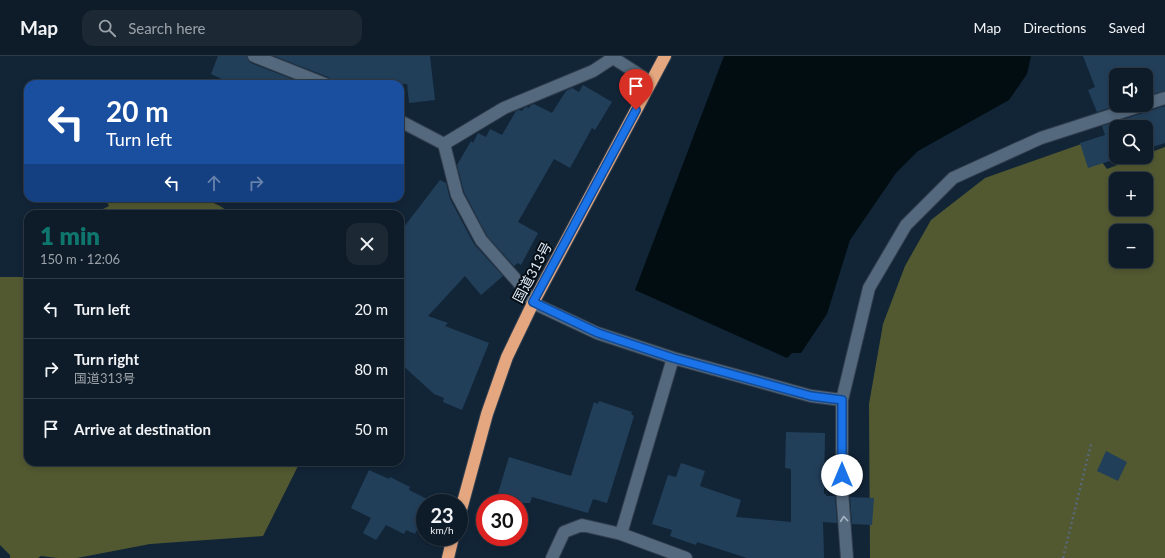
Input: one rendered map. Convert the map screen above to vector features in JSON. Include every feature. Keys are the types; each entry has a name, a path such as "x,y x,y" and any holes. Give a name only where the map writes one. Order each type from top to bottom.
{"highway":[{"name":"国道313号","path":"465,494 487,414 508,357 533,302 665,56"},
{"path":"448,558 451,546"}],"street":[{"path":"254,56 315,80"},
{"path":"444,144 504,108 593,71 611,57 651,82"},
{"path":"1153,102 1165,98"},
{"path":"847,558 842,490 842,400 869,288 906,225 953,178 1041,138 1123,112"},
{"path":"404,123 444,144 458,195 481,240 519,283 533,302 598,333 673,358 811,396 842,400"},
{"path":"620,534 673,358"},
{"path":"552,558 564,532 582,525 620,534 686,558"}],"path":[{"path":"1063,558 1092,444"}],"green space":[{"path":"1087,142 1107,169 1120,164 1153,164 1153,151 1165,147 1165,558 870,558 869,404 883,324 905,266 931,220 985,178"},
{"path":"107,202 212,202 226,210 101,210 109,206"},
{"path":"0,277 24,277 24,466 298,466 263,536 150,544 77,558 41,556 38,558 10,558 10,555 0,545"}],"shaded area":[{"path":"724,56 1031,56 1027,74 1009,100 918,151 896,173 850,240 827,314 801,353 792,353 787,358 635,290"}],"building":[{"path":"218,56 247,56 251,63 295,80 224,80 211,74"},
{"path":"274,56 430,56 435,100 409,103 407,84 404,84 404,80 331,80 328,77"},
{"path":"1083,56 1165,56 1165,91 1153,94 1153,68 1109,68 1109,108 1097,112 1088,90 1095,87"},
{"path":"583,85 612,102 595,130 592,128 570,168 554,159 518,222 538,233 521,265 518,263 514,266 487,236 464,192 457,165 471,141 473,143 478,133 486,137 490,129 502,135 516,111 522,111 524,108 529,108 534,104 552,113 566,91 572,88 579,92"},
{"path":"1165,106 1165,143 1153,147 1153,120 1121,120 1146,112 1153,112 1153,110"},
{"path":"1109,124 1109,161 1088,168 1080,143 1105,135 1102,126"},
{"path":"440,180 446,183 450,199 474,244 503,276 481,295 465,276 428,316 448,323 445,326 489,343 462,410 443,402 444,398 434,394 404,367 404,227"},
{"path":"599,401 632,412 631,414 634,416 607,503 593,499 588,513 532,497 530,503 528,503 528,494 498,494 509,457 571,476 594,402 598,404"},
{"path":"786,432 825,433 824,494 826,494 826,496 835,496 837,523 823,522 824,558 747,558 697,542 696,545 670,536 672,530 652,524 668,475 676,477 681,463 705,471 700,486 741,500 736,517 791,522 791,469 785,468"},
{"path":"1106,451 1127,462 1118,481 1097,471"},
{"path":"369,470 389,479 390,477 410,487 409,490 417,494 416,532 415,534 406,530 404,534 386,525 376,540 363,533 371,518 351,508"},
{"path":"850,497 874,498 872,525 852,524"}],"route":[{"path":"636,110 533,302 598,333 673,358 811,396 842,400 842,475"}]}
